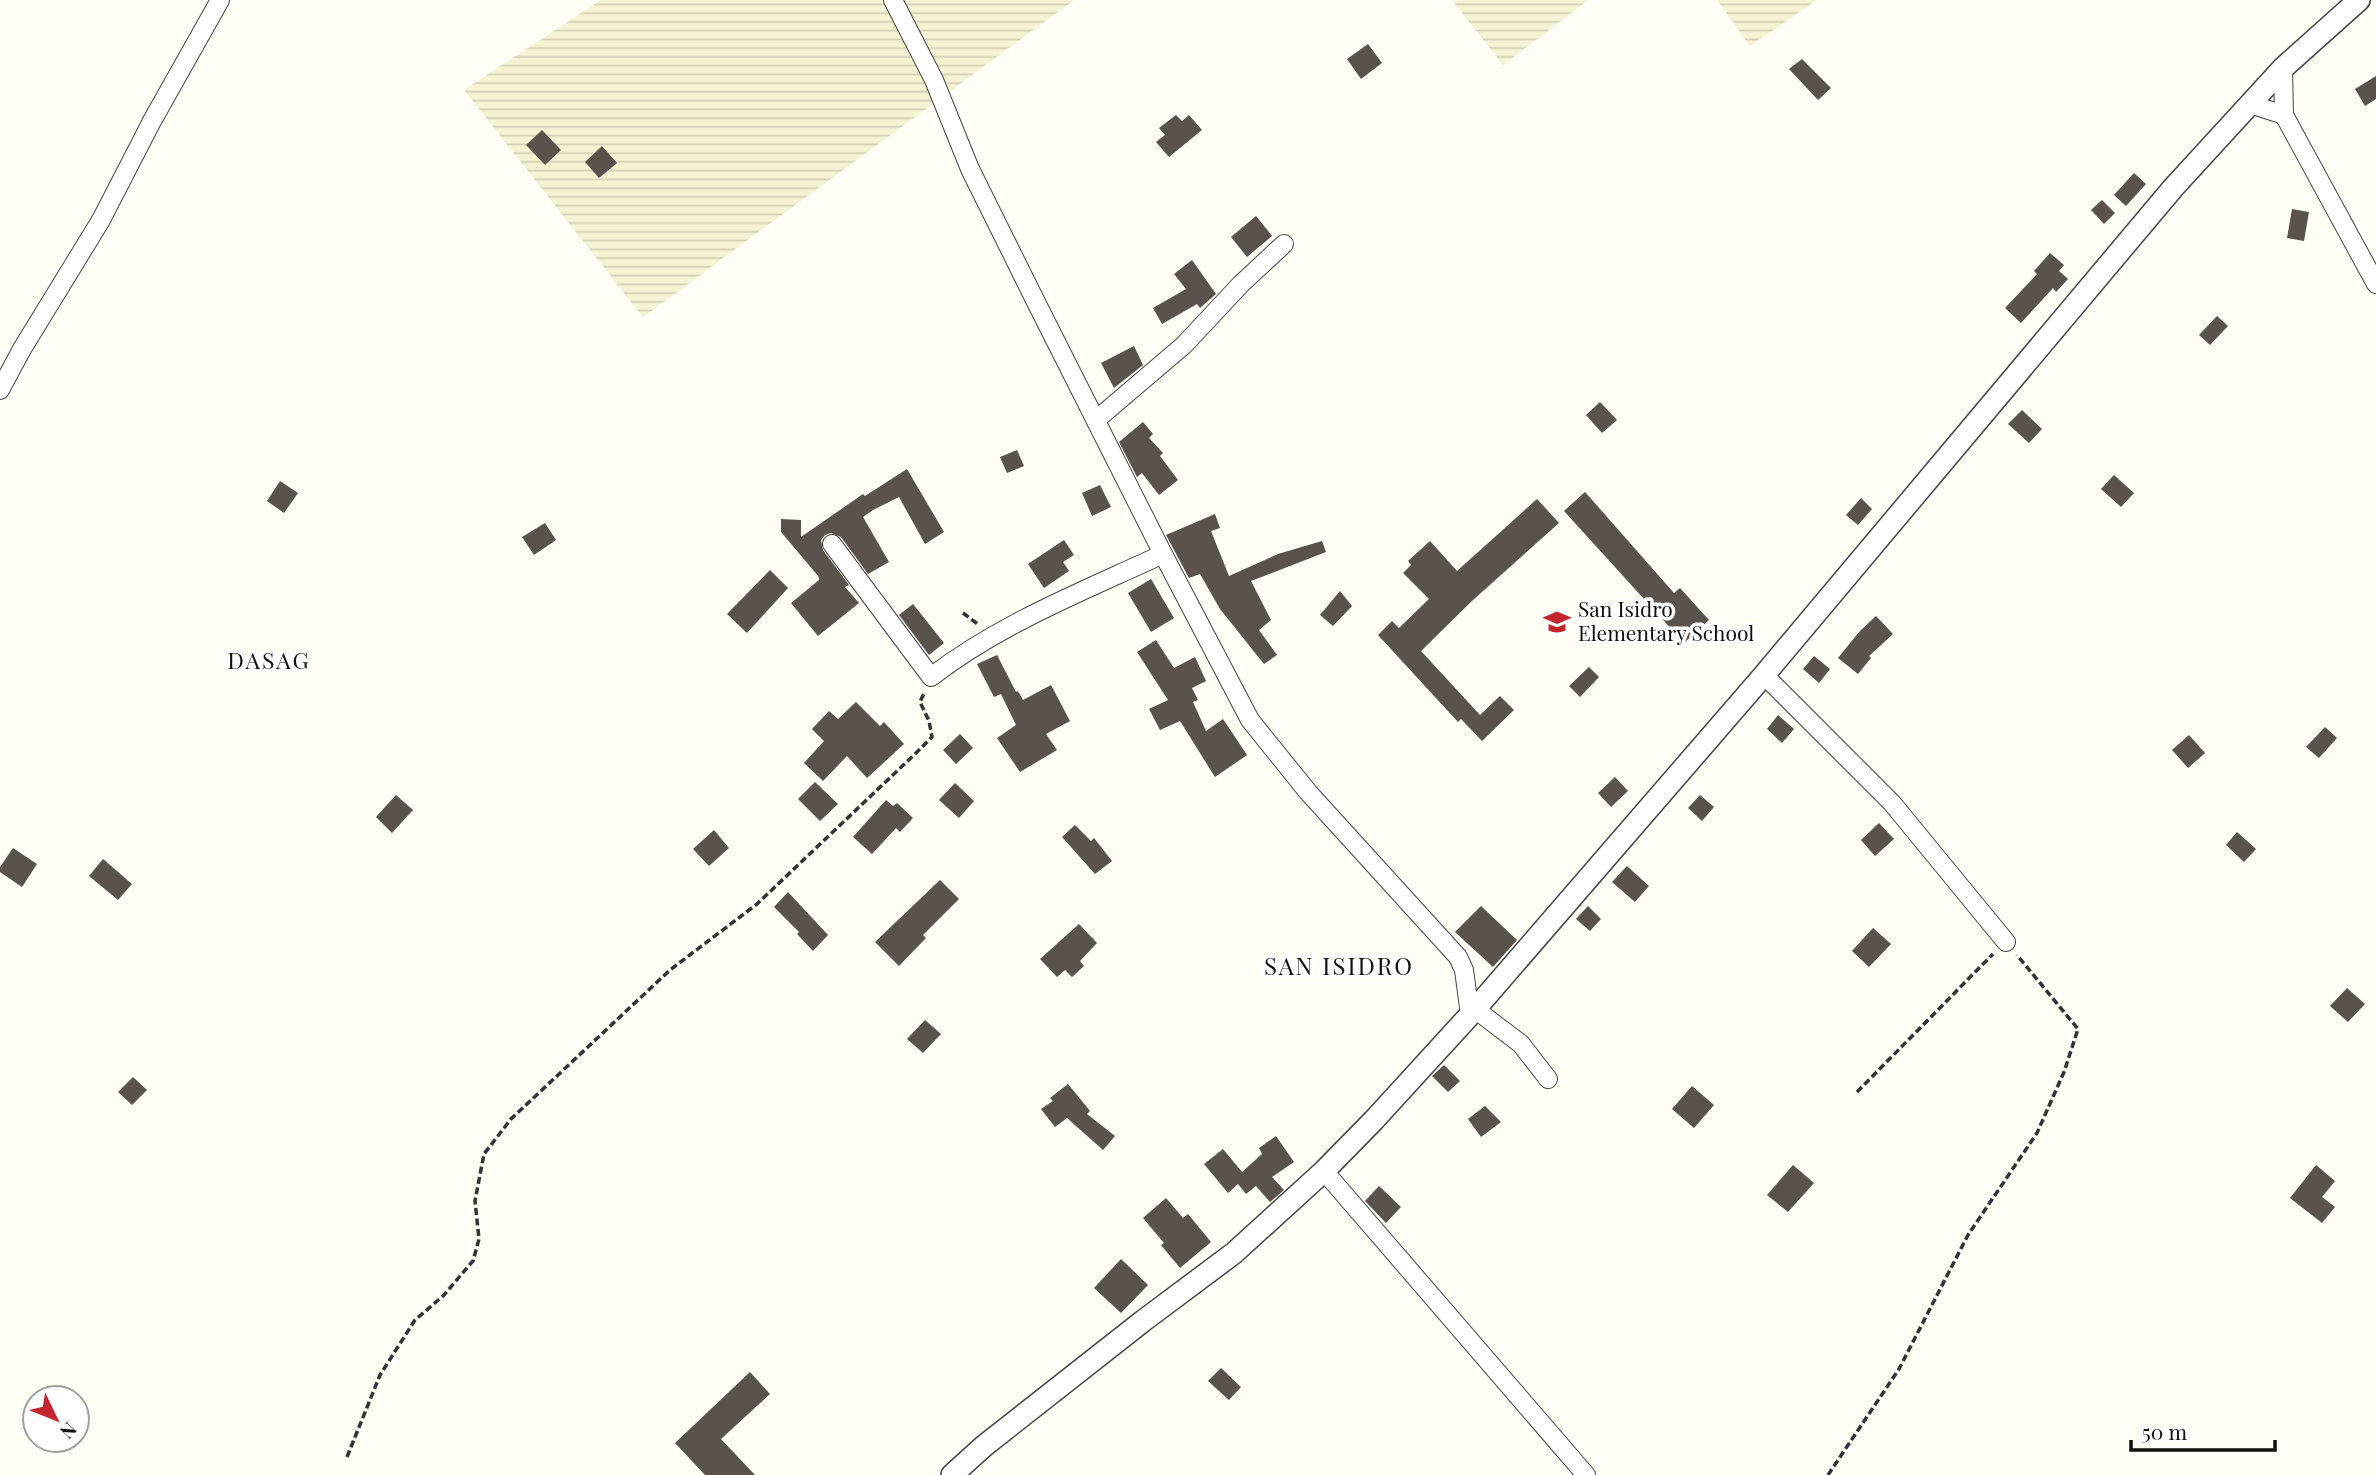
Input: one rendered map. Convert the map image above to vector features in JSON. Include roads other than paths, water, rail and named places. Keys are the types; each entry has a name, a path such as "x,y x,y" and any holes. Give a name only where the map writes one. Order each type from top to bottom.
{"street":[{"path":"0,390 101,220 152,121 220,0"},
{"path":"893,0 934,80 970,169 1163,554 1251,720 1308,792 1458,957 1464,970 1472,1012 1521,1044 1548,1079"},
{"path":"952,1475 1132,1329 1234,1253 1324,1171 1472,1012 1764,675 2164,198 2283,68 2359,0"},
{"path":"2283,68 2284,115 2376,284"},
{"path":"2250,104 2284,115"},
{"path":"1096,420 1184,345 1241,284 1284,244"},
{"path":"832,544 931,677 954,659 1004,628 1163,554"},
{"path":"1764,675 1892,803 2006,942"},
{"path":"1324,1171 1586,1475"}],"place":[{"name":"San Isidro Elementary School","path":"1557,622"}],"district":[{"name":"DASAG","path":"269,661"},
{"name":"SAN ISIDRO","path":"1339,967"}]}
